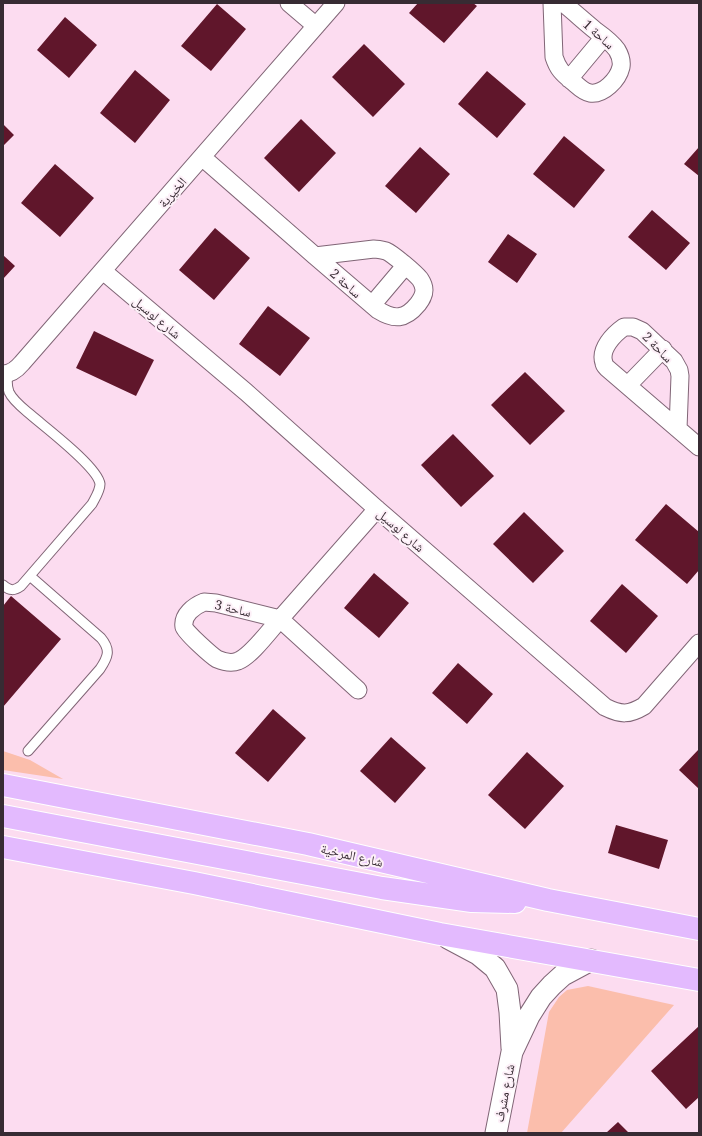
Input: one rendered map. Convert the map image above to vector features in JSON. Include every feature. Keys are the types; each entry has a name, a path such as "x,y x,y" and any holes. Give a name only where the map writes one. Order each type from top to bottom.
{"highway":[{"name":"شارع المرخية","path":"3,785 308,844 548,900 699,930"},
{"path":"3,816 382,888 472,900 506,902 548,900"},
{"path":"3,847 194,883 440,934 699,980"}],"street":[{"path":"289,3 316,26"},
{"name":"الخيرية","path":"5,374 16,370 336,3"},
{"name":"ساحة 1","path":"552,3 554,57 559,69 584,91 595,93 603,90 616,77 621,68 621,58 617,50 604,37 563,3"},
{"path":"569,79 604,37"},
{"name":"ساحة 2","path":"202,157 315,256 385,315 402,317 408,314 423,296 424,290 420,278 394,256 380,250 374,249 315,256"},
{"path":"372,305 405,266"},
{"name":"شارع لوسيل","path":"103,271 246,392 377,509 605,707 617,713 626,713 635,712 644,706 699,643"},
{"name":"ساحة 2","path":"678,429 679,370 674,361 663,349 642,331 633,327 624,327 615,334 607,344 603,362 607,368 628,386 678,429 699,447"},
{"path":"628,386 663,349"},
{"name":"ساحة 3","path":"358,690 280,619 216,603 204,602 196,605 184,619 184,628 188,634 216,658 227,662 240,660 248,655 280,619 377,509"},
{"name":"شارع مشرف","path":"440,934 478,954 495,968 507,989 512,1052 496,1133"},
{"name":"شارع مشرف","path":"512,1052 529,1016 541,997 564,975 591,960"}],"lane":[{"path":"3,585 11,590 16,590 21,586 92,504 100,486 98,477 85,462 22,408 9,392 5,374"},
{"path":"28,751 100,669 106,661 108,652 106,644 101,638 30,576"}],"shaded area":[{"path":"3,751 30,760 63,779 3,770"},
{"path":"588,986 674,1005 561,1133 527,1133 549,1012 559,997 567,990"}],"building":[{"path":"418,3 473,3 477,6 444,43 409,13"},
{"path":"217,4 246,29 211,71 181,46"},
{"path":"65,17 97,45 69,78 37,50"},
{"path":"364,44 405,84 373,117 332,77"},
{"path":"135,70 170,100 135,143 100,113"},
{"path":"487,71 526,104 497,138 458,104"},
{"path":"301,119 336,153 299,192 264,158"},
{"path":"3,124 14,135 3,146"},
{"path":"564,136 605,170 574,208 533,174"},
{"path":"420,147 450,174 416,213 385,186"},
{"path":"699,147 699,176 684,164"},
{"path":"55,164 94,198 60,237 21,203"},
{"path":"652,210 690,243 666,270 628,237"},
{"path":"215,228 250,258 214,300 179,270"},
{"path":"508,234 537,254 517,283 488,262"},
{"path":"3,255 15,266 3,279"},
{"path":"268,306 310,338 280,376 239,344"},
{"path":"94,331 154,360 136,396 76,368"},
{"path":"525,372 565,411 530,445 491,405"},
{"path":"453,434 494,476 461,507 421,465"},
{"path":"666,504 699,532 699,570 687,584 635,540"},
{"path":"524,512 564,551 533,583 493,544"},
{"path":"374,573 409,603 379,638 344,608"},
{"path":"622,584 658,616 626,653 590,621"},
{"path":"11,596 61,639 3,707 3,606"},
{"path":"458,663 493,694 467,724 432,693"},
{"path":"273,709 306,738 268,782 235,753"},
{"path":"391,737 426,768 395,803 360,771"},
{"path":"699,749 699,789 679,770"},
{"path":"527,752 564,786 525,829 488,795"},
{"path":"616,825 668,840 659,869 608,853"},
{"path":"699,1026 699,1097 686,1109 651,1071"},
{"path":"618,1122 629,1133 606,1133"}]}
